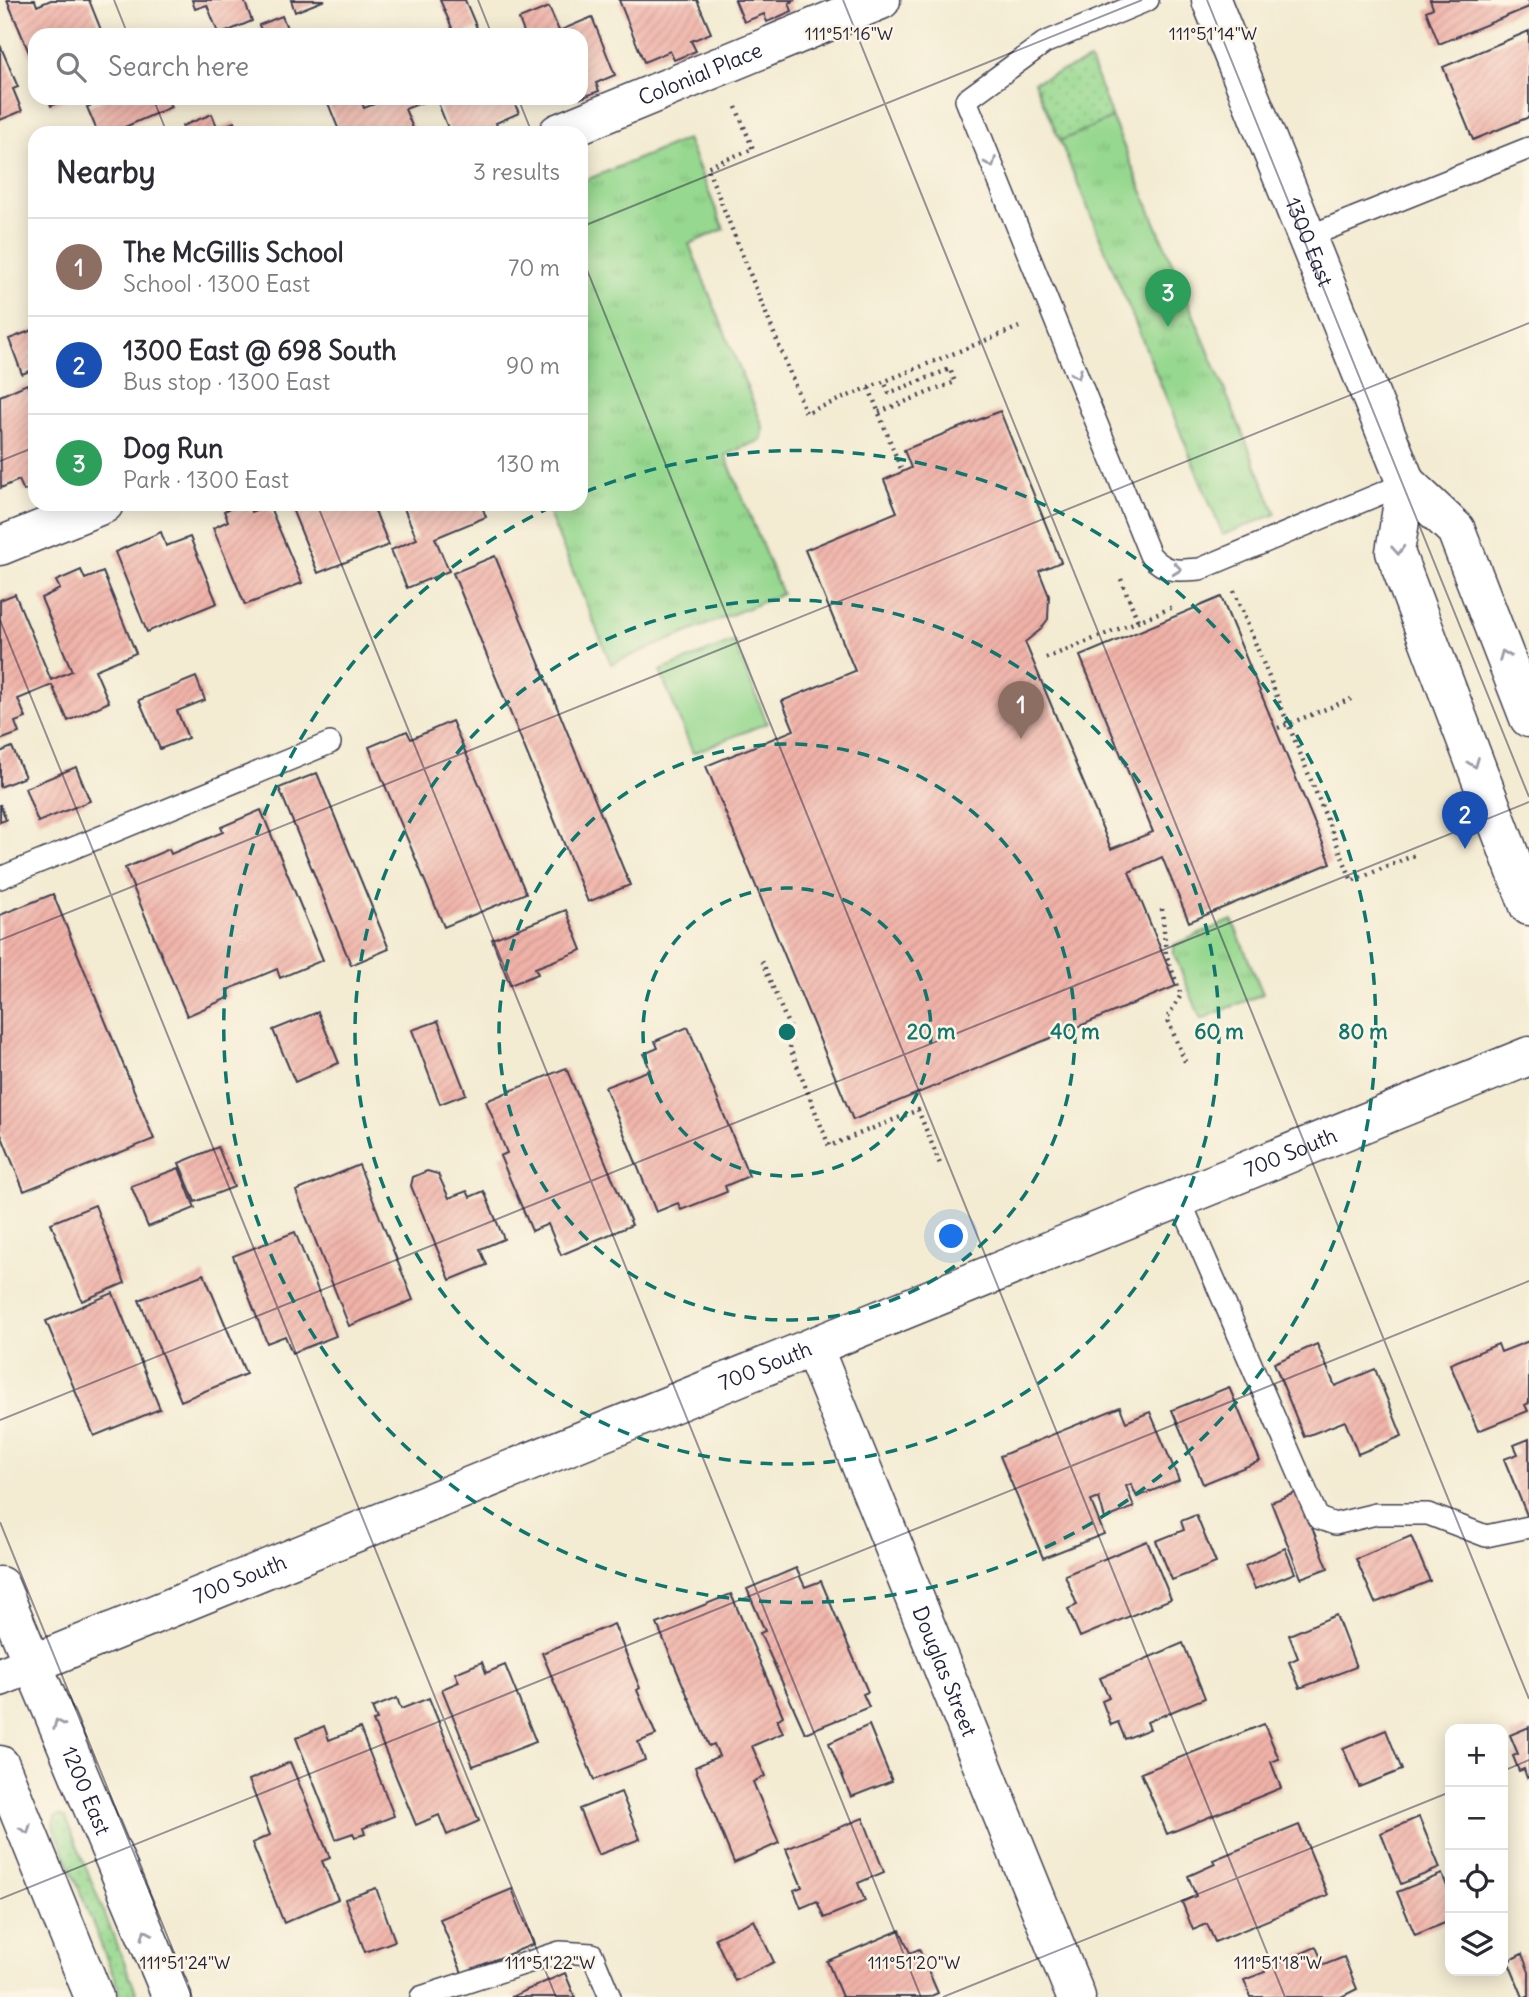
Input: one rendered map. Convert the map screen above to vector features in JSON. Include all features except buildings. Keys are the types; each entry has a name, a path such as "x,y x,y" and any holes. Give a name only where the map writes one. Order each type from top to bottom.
{"street":[{"name":"Colonial Place","path":"575,126 881,0"},
{"name":"1300 East","path":"1211,0 1406,483 1456,530 1529,718"},
{"path":"1406,483 1395,552 1529,905"},
{"path":"0,546 87,511"},
{"name":"700 South","path":"16,1670 1529,1056"},
{"name":"Douglas Street","path":"813,1347 1076,1997"},
{"name":"1200 East","path":"0,1586 16,1670 172,1997"},
{"path":"0,1765 94,1997"}],"lane":[{"path":"1149,0 1044,43 966,100 1150,555 1159,565 1177,571 1200,569 1406,483"},
{"path":"1307,237 1529,148"},
{"path":"0,878 330,743"},
{"path":"1179,1198 1318,1518 1335,1524 1376,1514 1428,1514 1486,1536 1529,1527"},
{"path":"421,1997 560,1952 592,1954 610,1997"}],"path":[{"path":"736,106 753,149 707,167 806,413 1019,327"},
{"path":"879,412 955,382 950,369 889,393 884,382"},
{"path":"869,388 901,469"},
{"path":"1231,584 1352,881 1415,855"},
{"path":"1046,657 1103,635"},
{"path":"1278,728 1351,699"},
{"path":"1162,909 1166,954 1181,995 1167,1018 1186,1064"},
{"path":"762,961 792,1034 790,1048 829,1146 918,1110 940,1164"}],"green space":[{"path":"1090,60 1112,118 1060,141 1034,82"},
{"path":"1112,118 1276,514 1223,535 1060,141"},
{"path":"687,139 724,229 689,244 764,429 761,440 725,455 782,594 611,664 548,511 588,511 588,179"},
{"path":"734,641 767,723 693,753 660,671"},
{"path":"1232,920 1263,994 1201,1019 1174,954 1174,945"},
{"path":"60,1815 66,1818 138,1997 122,1997 53,1824 55,1817"}],"place":[{"name":"Dog Run","path":"1168,327"},
{"name":"The McGillis School","path":"1021,739"},
{"name":"1300 East @ 698 South","path":"1465,849"}]}
